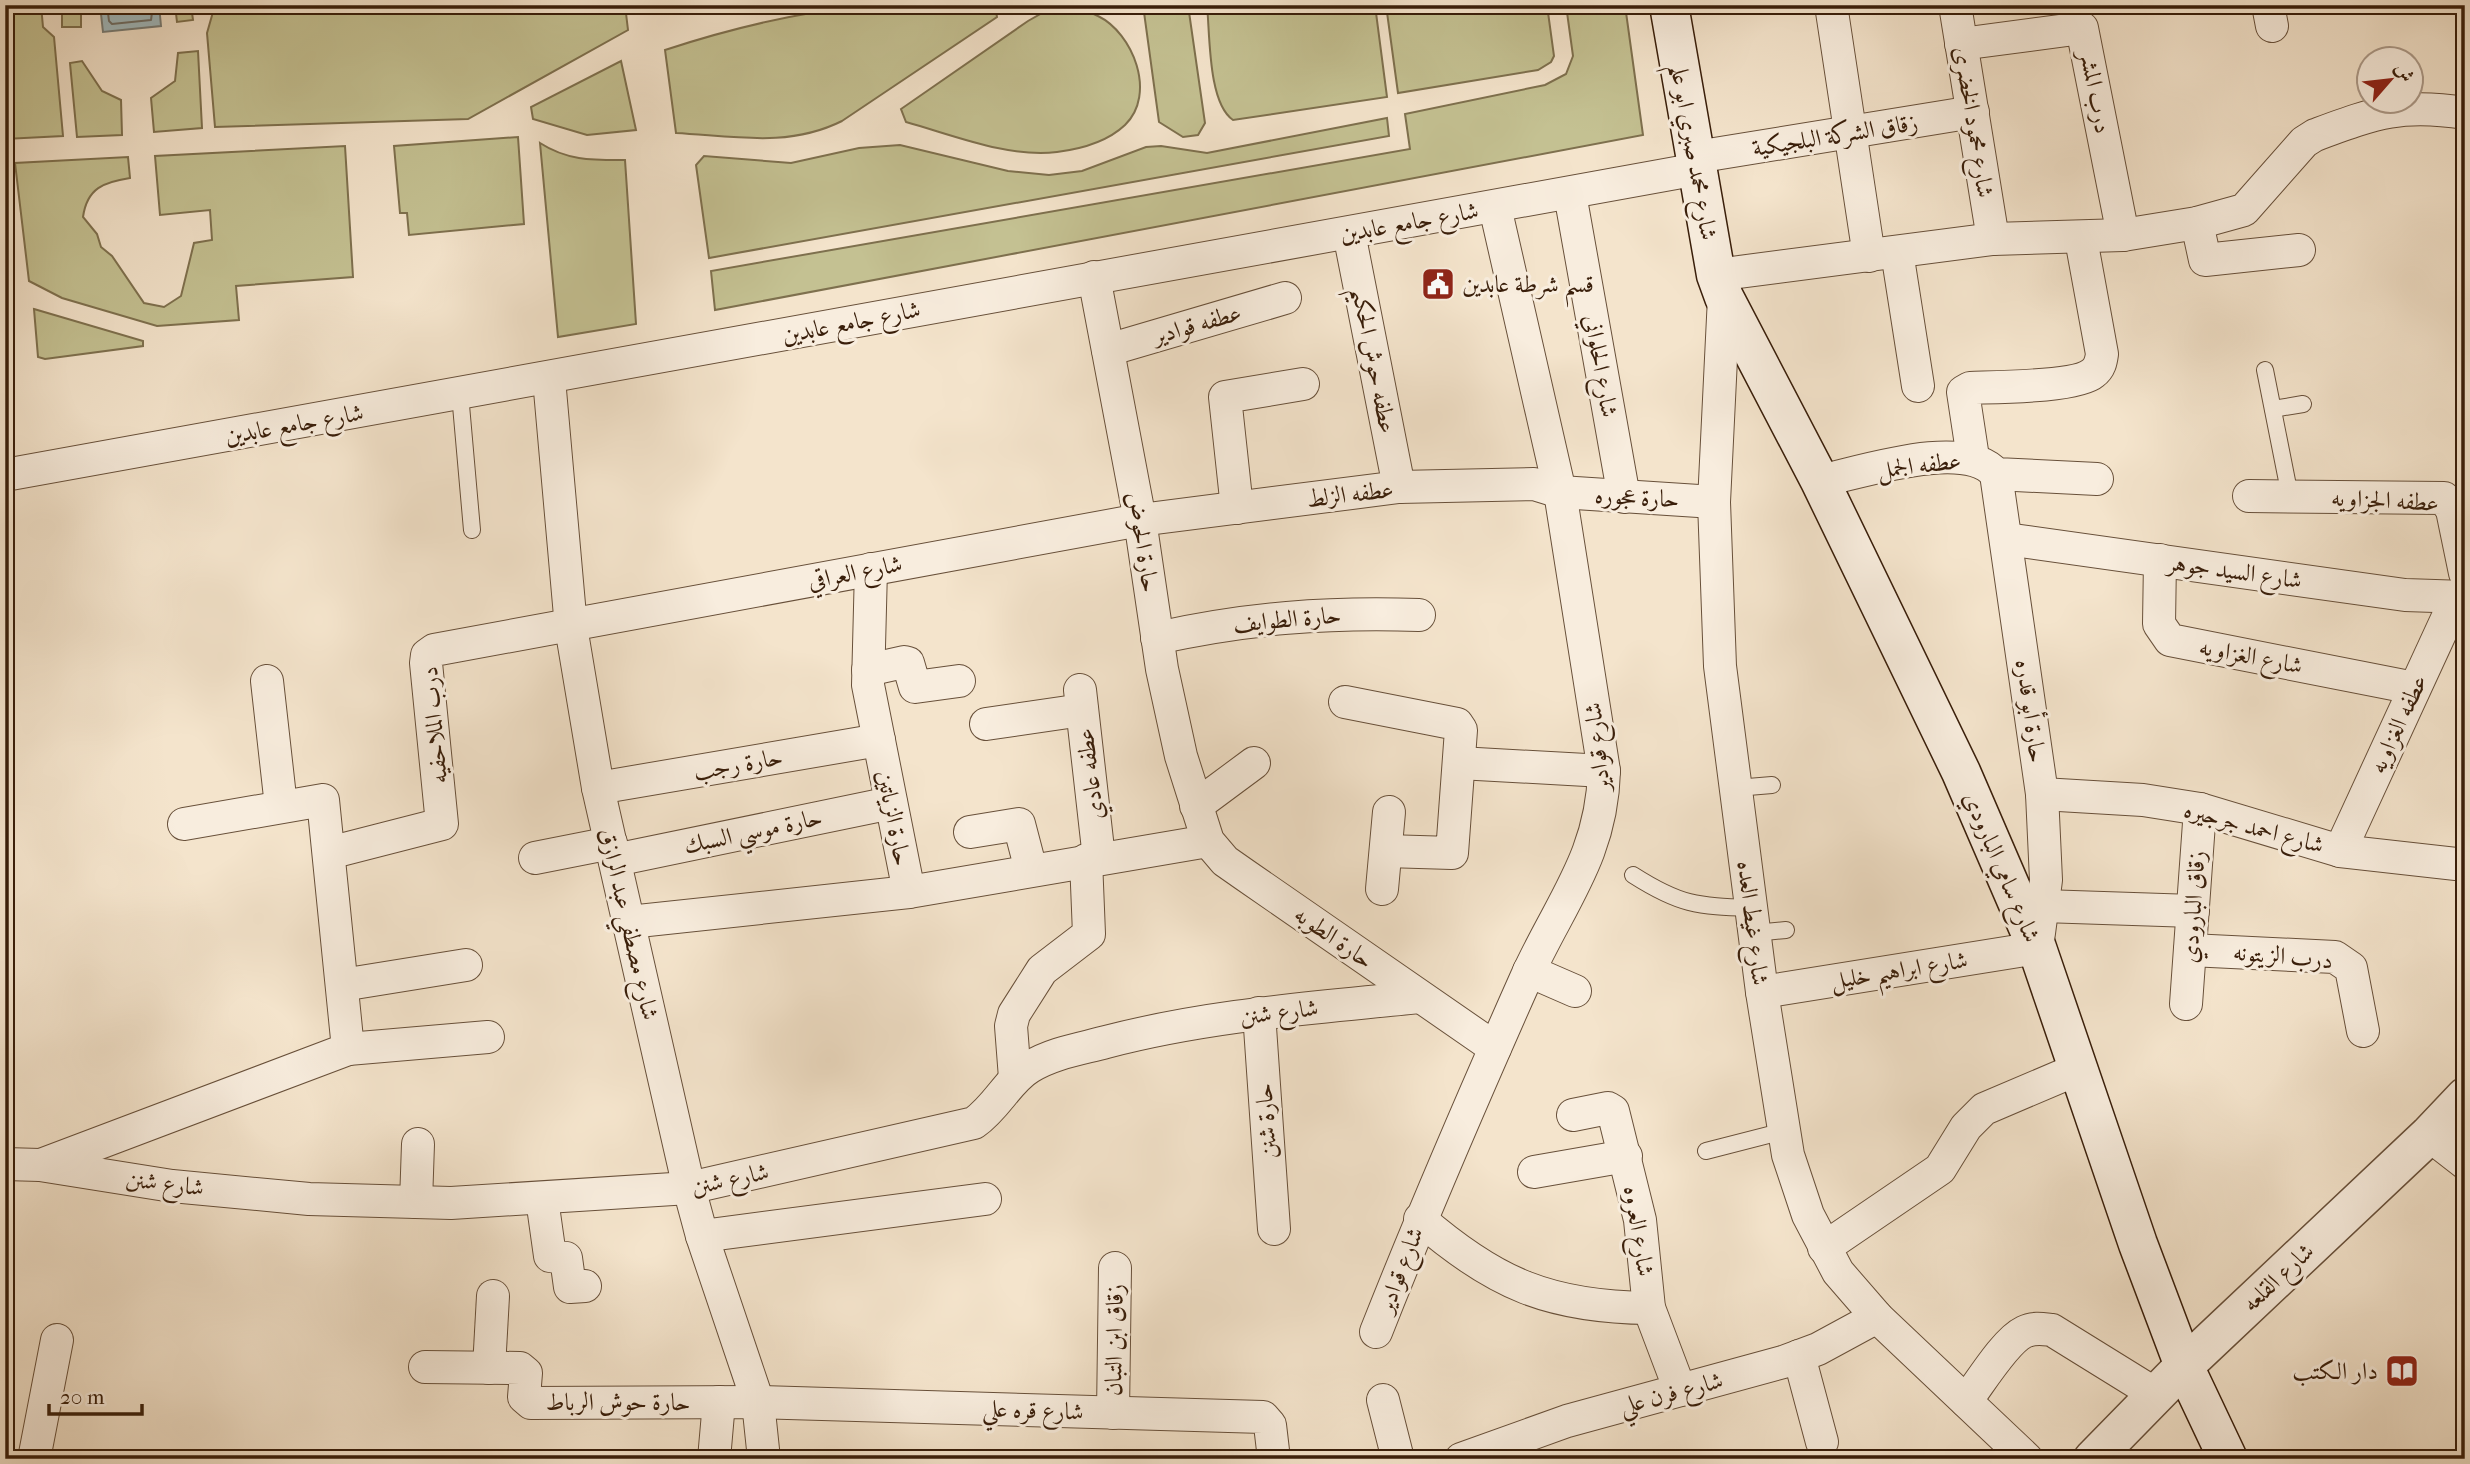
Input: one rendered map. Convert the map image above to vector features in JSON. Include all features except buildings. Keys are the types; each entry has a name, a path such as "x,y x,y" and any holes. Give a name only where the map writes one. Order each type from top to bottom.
{"main road":[{"name":"شارع محمد صبري ابو علم","path":"1677,7 1697,163 1720,286"},
{"name":"شارع سامي البارودي","path":"1720,286 1820,481 1961,772 2037,948 2138,1244 2184,1366 2228,1459"},
{"name":"شارع القلعه","path":"2093,1459 2184,1366 2429,1135 2465,1097"}],"street":[{"path":"1831,5 1851,133 1918,386"},
{"name":"شارع محمود الخضرى","path":"1955,5 1993,240"},
{"name":"درب المشر","path":"1961,44 2082,27 2123,235"},
{"path":"1720,286 1883,254 1993,240 2081,239 2123,235 2197,223 2244,210 2304,142 2315,135 2392,110 2426,107 2465,113"},
{"name":"زقاق الشركة البلجيكية","path":"1697,163 1973,112"},
{"name":"شارع جامع عابدين","path":"5,475 549,379 1094,277 1570,194 1697,163"},
{"name":"شارع الحلواني","path":"1570,194 1625,496"},
{"name":"شارع قوادير","path":"1376,1332 1420,1219 1529,971 1579,877 1597,832 1603,802 1604,771 1560,492 1495,207"},
{"path":"2197,223 2205,260 2299,250"},
{"name":"عطفه حوش الحكيم","path":"1349,233 1399,487"},
{"name":"حارة أبو قدره","path":"2037,948 2046,880 2042,794 2006,539 1963,392 1970,388 2064,382 2093,373 2100,365 2102,354 2081,239"},
{"name":"حارة الحوض","path":"1094,277 1140,520 1157,638 1181,756 1196,806"},
{"name":"شارع غيط العده","path":"1720,286 1714,502 1720,666 1762,992 1788,1155 1808,1215 1838,1272 1877,1317 2027,1459"},
{"name":"عطفه قوادير","path":"1108,350 1285,298"},
{"name":"شارع مصطفي عبد الرازق","path":"549,379 571,626 598,788 689,1188 702,1236 758,1402 764,1459"},
{"path":"1237,508 1225,397 1303,384"},
{"name":"عطفه الجمل","path":"1820,481 1931,458 2097,479"},
{"name":"عطفه الزلط","path":"1140,520 1399,487 1506,483 1534,484 1560,492"},
{"name":"حارة عجوره","path":"1560,492 1714,502"},
{"name":"عطفه الجزاويه","path":"2249,496 2444,498 2452,510 2462,589"},
{"name":"شارع العراقي","path":"571,626 1140,520"},
{"name":"شارع السيد جوهر","path":"2006,539 2405,596 2462,589"},
{"name":"شارع الغزاويه","path":"2160,560 2159,624 2170,640 2414,688"},
{"name":"حارة الزياتين","path":"871,569 867,670 909,892 1208,841"},
{"name":"عطفه الغزاويه","path":"2340,851 2462,589"},
{"name":"حارة الطوايف","path":"1157,638 1277,617 1338,613 1419,615"},
{"name":"درب الملاحفيه","path":"329,853 442,824 427,655 434,650 571,626"},
{"path":"867,670 904,662 908,663 915,687 959,681"},
{"path":"267,681 281,806"},
{"name":"عطفه عادي","path":"986,724 1081,700 1093,859 1089,934 1042,970 1014,1014 1011,1026 1015,1078"},
{"path":"1345,702 1460,726 1452,853 1385,851"},
{"name":"حارة رجب","path":"598,788 879,740"},
{"path":"1459,762 1604,771"},
{"path":"1196,806 1254,763"},
{"name":"شارع احمد جرجيره","path":"2042,794 2143,800 2200,810 2340,851 2465,865"},
{"path":"184,824 321,799 329,853 348,1049"},
{"name":"حارة موسي السبك","path":"535,858 613,851 891,803"},
{"name":"حارة الطوبه","path":"1196,806 1208,841 1225,861 1495,1048"},
{"name":"زقاق البارودي","path":"2186,1004 2200,810"},
{"path":"1382,888 1389,812"},
{"path":"970,832 1019,824 1031,870"},
{"path":"629,922 909,892"},
{"path":"2043,906 2193,912"},
{"name":"شارع ابراهيم خليل","path":"1762,992 2037,948"},
{"name":"درب الزيتونه","path":"2190,950 2335,957 2351,968 2363,1031"},
{"path":"342,985 466,965"},
{"path":"1529,971 1575,991"},
{"name":"شارع شنن","path":"5,1164 40,1165 172,1186 309,1199 416,1202 542,1199 689,1188 974,1123 992,1110 1015,1078 1048,1057 1142,1033 1259,1013 1419,997"},
{"name":"حارة شنن","path":"1259,1013 1274,1229"},
{"path":"40,1165 348,1049 488,1037"},
{"path":"1824,1248 1940,1169 1966,1127 1984,1109 2078,1069"},
{"name":"شارع العروه","path":"1573,1115 1611,1108 1626,1156 1640,1220 1649,1308 1680,1390"},
{"path":"2429,1135 2465,1163"},
{"path":"416,1202 418,1144"},
{"path":"1534,1172 1626,1156"},
{"path":"542,1199 550,1256 566,1258 570,1287 585,1286"},
{"path":"702,1236 985,1199"},
{"path":"1420,1219 1459,1253 1503,1279 1563,1300 1601,1307 1649,1308"},
{"name":"زقاق ابن التبان","path":"1113,1413 1115,1268"},
{"path":"489,1368 494,1296"},
{"name":"شارع فرن علي","path":"1461,1459 1567,1421 1799,1356 1877,1317"},
{"path":"1966,1401 2010,1344 2022,1332 2035,1328 2052,1330 2157,1395"},
{"path":"34,1459 57,1340"},
{"path":"1799,1356 1822,1442"},
{"name":"حارة حوش الرباط","path":"425,1367 524,1370 524,1396 531,1403 758,1402"},
{"path":"1383,1400 1398,1459"},
{"path":"714,1459 719,1402"},
{"name":"شارع قره علي","path":"758,1402 1263,1417 1270,1425 1274,1459"}],"lane":[{"path":"2265,370 2290,496"},
{"path":"460,394 472,530"},
{"path":"2273,409 2303,404"},
{"path":"1736,788 1772,785"},
{"path":"1633,875 1681,902 1786,930"},
{"path":"1706,1151 1784,1131"}],"shaded area":[{"path":"5,5 41,5 43,27 54,37 63,136 5,139"},
{"path":"62,5 81,5 81,27 62,27"},
{"path":"175,5 191,5 193,20 177,22"},
{"path":"215,5 625,5 628,30 468,119 215,127 207,33"},
{"path":"869,5 995,5 997,17 842,121 822,129 801,135 760,138 676,133 665,50 766,22"},
{"path":"1143,5 1188,5 1205,123 1198,135 1183,137 1159,122"},
{"path":"1207,5 1375,5 1387,97 1233,120 1219,99 1215,84"},
{"path":"1386,5 1547,5 1554,56 1551,62 1538,70 1398,93"},
{"path":"1566,5 1625,5 1643,135 715,310 711,271 1410,149 1405,114 1545,85 1566,74 1573,56"},
{"path":"1062,9 1090,12 1111,24 1130,50 1137,65 1139,97 1134,112 1118,131 1084,147 1038,153 1000,149 906,122 901,109 1028,21 1044,12"},
{"path":"198,51 202,128 154,132 151,98 175,81 178,53"},
{"path":"82,61 102,91 121,100 122,135 77,137 70,63"},
{"path":"621,61 636,130 587,135 533,119 531,107"},
{"path":"1387,118 1389,136 709,258 696,165 704,156 791,163 859,148 900,145 1008,171 1049,175 1082,171 1146,147 1161,146 1207,153"},
{"path":"518,137 524,224 409,235 407,213 400,213 394,146"},
{"path":"540,143 571,156 625,160 636,324 558,337"},
{"path":"345,146 353,277 236,286 239,320 157,326 62,298 29,281 15,163 128,157 130,178 98,188 88,199 83,217 97,234 101,247 112,256 144,303 164,307 181,296 194,243 212,240 210,210 160,215 155,156"},
{"path":"34,309 143,341 143,346 45,359 38,357"}],"water":[{"path":"100,5 159,5 161,26 103,32"}],"place":[{"name":"قسم شرطة عابدين","path":"1438,284"},
{"name":"دار الكتب","path":"2402,1371"}]}
